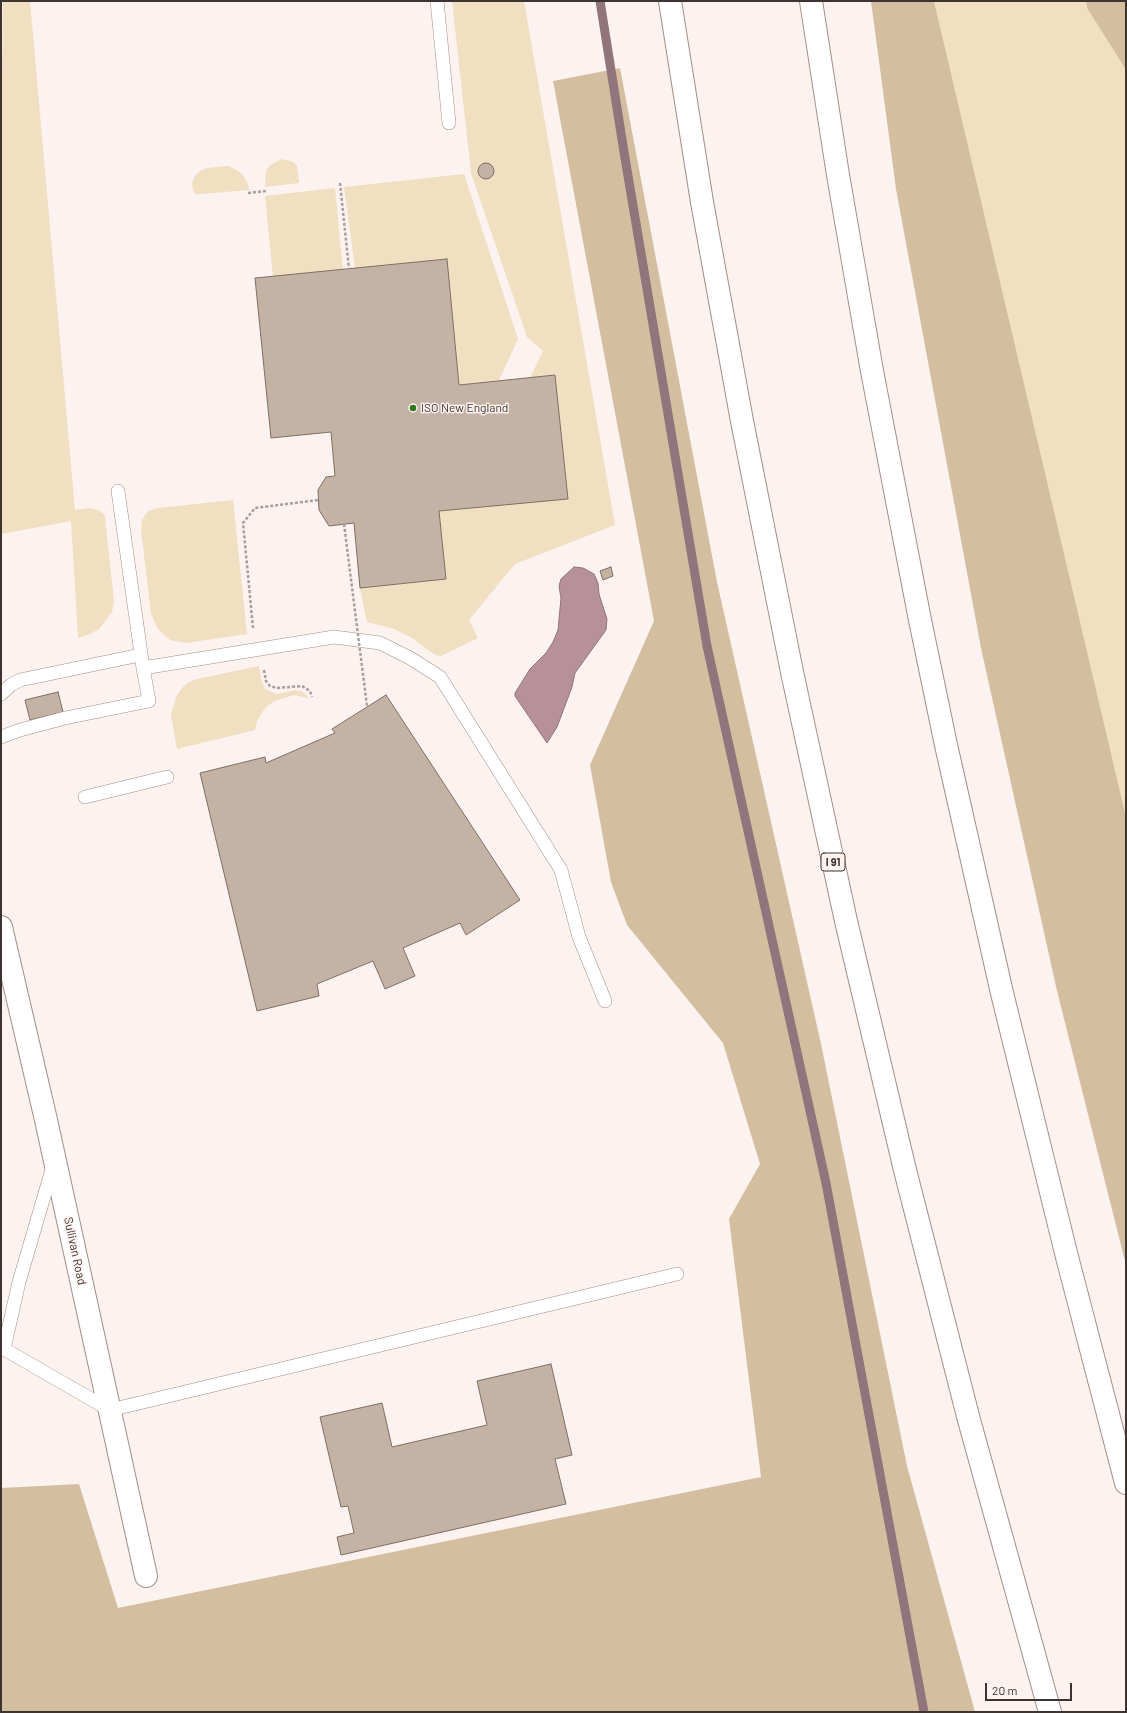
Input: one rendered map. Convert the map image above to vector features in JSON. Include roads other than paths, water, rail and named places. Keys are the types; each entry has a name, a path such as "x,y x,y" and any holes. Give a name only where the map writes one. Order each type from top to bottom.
{"main road":[{"name":"I 91","path":"670,1 702,202 743,429 792,672 846,922 905,1170 965,1404 1050,1712"},
{"path":"811,1 838,175 872,371 943,729 1002,993 1071,1272 1126,1483"},
{"name":"Sullivan Road","path":"1,927 4,955 55,1160 146,1576"}],"lane":[{"path":"437,1 449,123"},
{"path":"1,737 20,730 65,718 149,701 141,662 118,491"},
{"path":"1,694 10,685 20,680 141,662 334,637 380,643 410,658 440,677 561,870 579,937 605,1000"},
{"path":"85,797 167,777"},
{"path":"55,1160 19,1282 3,1349 110,1410 677,1274"}],"waterway":[{"path":"600,1 707,646 826,1183 924,1712"}],"place":[{"name":"ISO New England","path":"413,408"}]}
